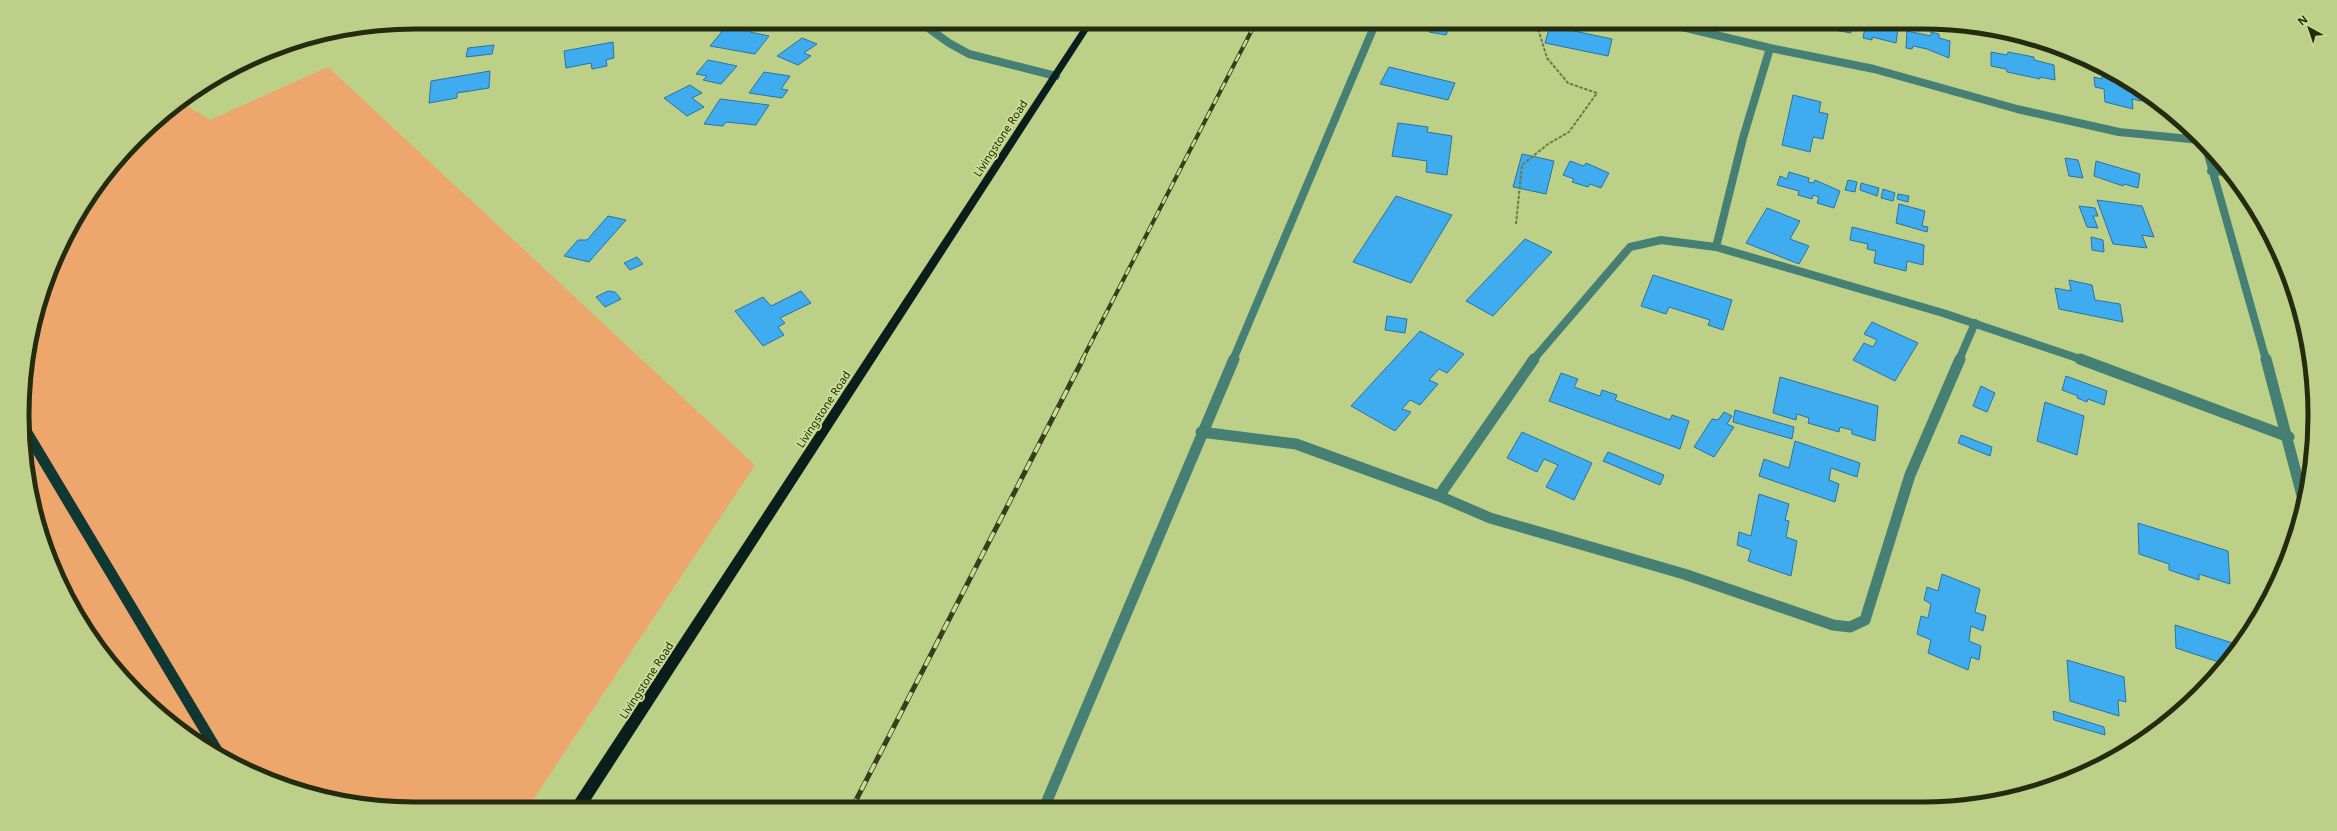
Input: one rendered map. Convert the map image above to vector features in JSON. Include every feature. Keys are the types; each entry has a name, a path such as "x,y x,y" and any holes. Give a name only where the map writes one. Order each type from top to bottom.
{"highway":[{"name":"Livingstone Road","path":"581,802 1086,29"}],"main road":[{"path":"30,437 214,745"}],"street":[{"path":"930,29 949,43 969,54 1056,76"},
{"path":"1047,802 1201,432 1373,29"},
{"path":"1690,29 1770,48 1874,69 2017,109 2119,132 2192,139"},
{"path":"1716,247 1743,138 1770,48"},
{"path":"2208,156 2224,220 2289,438 2301,490"},
{"path":"2211,171 2221,172"},
{"path":"1439,496 1538,351 1630,247 1661,240 1716,247 1975,323 2069,355 2289,438"},
{"path":"1201,432 1296,444 1439,496 1490,518 1656,565 1833,625 1850,627 1865,620 1910,475 1975,323"}],"path":[{"path":"1516,224 1522,165 1548,144 1569,132 1597,93 1568,83 1547,58 1538,29"}],"shaded area":[{"path":"328,67 755,465 532,802 416,802 365,799 315,789 268,773 245,762 201,737 180,722 142,689 109,651 94,630 81,609 58,563 42,516 36,491 32,466 29,416 32,365 36,340 50,291 58,268 81,222 109,180 142,142 186,105 210,120"}],"building":[{"path":"724,29 752,29 750,32 769,36 755,54 710,46"},
{"path":"1430,29 1449,29 1446,35 1429,32"},
{"path":"1549,29 1565,29 1612,39 1608,56 1545,43"},
{"path":"1829,29 1851,29 1851,33"},
{"path":"1865,29 1898,29 1896,43 1872,37 1872,40 1863,38"},
{"path":"1907,31 1931,36 1931,32 1939,34 1939,38 1950,41 1949,58 1927,49 1913,46 1912,49 1906,48"},
{"path":"802,38 817,44 804,53 811,56 798,65 777,56"},
{"path":"613,42 614,58 606,60 607,66 592,69 591,63 566,68 564,51"},
{"path":"494,45 492,54 466,57 468,48"},
{"path":"1991,52 2007,55 2008,52 2034,57 2034,60 2054,65 2055,80 2040,77 2040,79 2007,72 2006,69 1991,66"},
{"path":"708,60 737,66 721,84 703,80 707,76 696,74"},
{"path":"1389,67 1455,83 1448,100 1380,84"},
{"path":"490,71 489,88 457,93 457,98 429,103 431,81"},
{"path":"764,72 790,76 781,89 788,90 782,98 749,93"},
{"path":"2102,74 2136,94 2141,97 2141,101 2132,99 2133,109 2105,102 2104,89 2095,87 2094,77 2102,79"},
{"path":"690,85 702,93 692,98 704,107 687,116 664,98"},
{"path":"1793,95 1821,102 1819,112 1828,114 1823,139 1813,137 1810,152 1782,145"},
{"path":"720,99 769,105 756,125 726,122 723,126 704,124"},
{"path":"1398,123 1428,127 1427,132 1452,136 1447,175 1426,172 1427,161 1392,156"},
{"path":"1522,154 1554,161 1546,194 1513,187"},
{"path":"2065,158 2078,160 2083,178 2069,176"},
{"path":"1570,161 1584,166 1586,163 1609,173 1601,188 1590,184 1588,187 1572,182 1574,179 1563,175"},
{"path":"2096,161 2140,174 2138,188 2124,184 2123,186 2094,176"},
{"path":"1789,172 1809,178 1808,182 1813,183 1815,180 1840,191 1834,208 1817,203 1819,197 1813,195 1812,199 1798,195 1799,191 1777,185 1780,176 1787,179"},
{"path":"1848,180 1857,182 1855,192 1845,190"},
{"path":"1861,183 1879,188 1877,196 1860,190"},
{"path":"1883,189 1895,193 1893,201 1881,198"},
{"path":"1898,194 1909,196 1908,202 1897,199"},
{"path":"1396,196 1452,215 1411,283 1353,262"},
{"path":"2097,200 2142,206 2154,237 2142,235 2147,248 2113,244"},
{"path":"1899,204 1925,211 1922,226 1928,227 1927,232 1896,223"},
{"path":"2079,206 2095,208 2098,216 2093,216 2098,228 2087,227"},
{"path":"1767,208 1800,221 1790,239 1809,246 1799,264 1746,243"},
{"path":"608,216 626,220 589,262 564,256 578,240 587,240"},
{"path":"1852,227 1924,245 1923,265 1907,261 1906,271 1874,263 1876,251 1867,249 1868,244 1850,240"},
{"path":"2091,237 2103,240 2104,252 2092,250"},
{"path":"1525,239 1552,252 1493,316 1466,301"},
{"path":"637,257 643,264 630,270 624,263"},
{"path":"1653,275 1732,300 1723,330 1708,325 1710,320 1669,307 1666,314 1641,306"},
{"path":"2069,280 2092,285 2095,300 2120,304 2123,322 2059,309 2055,288 2071,291"},
{"path":"608,291 615,292 621,299 605,307 596,297"},
{"path":"801,291 811,303 780,318 785,323 778,327 784,335 763,346 735,311 763,297 771,306"},
{"path":"1387,316 1407,319 1405,333 1385,330"},
{"path":"1872,322 1918,343 1895,381 1853,360 1864,343 1873,347 1877,340 1864,334"},
{"path":"1420,331 1464,354 1447,373 1439,369 1429,380 1438,384 1420,405 1410,400 1402,409 1411,412 1395,431 1351,406"},
{"path":"1561,373 1578,379 1574,387 1600,396 1602,390 1617,395 1615,400 1670,420 1672,415 1689,421 1680,449 1549,401"},
{"path":"2066,376 2107,391 2104,405 2088,399 2087,402 2077,398 2078,396 2062,390"},
{"path":"1780,377 1878,406 1875,441 1852,434 1852,430 1840,427 1839,432 1808,423 1809,418 1797,414 1796,420 1773,413"},
{"path":"1981,386 1995,393 1987,412 1973,406"},
{"path":"2045,402 2084,416 2077,455 2037,441"},
{"path":"1735,410 1794,427 1792,439 1733,422"},
{"path":"1724,412 1732,416 1727,424 1734,427 1714,457 1694,447 1712,419 1718,420"},
{"path":"1522,432 1592,463 1574,500 1546,487 1558,465 1544,459 1537,472 1507,458"},
{"path":"1961,435 1992,447 1990,456 1958,443"},
{"path":"1795,441 1860,463 1857,477 1831,468 1829,480 1839,484 1835,502 1759,476 1764,459 1789,468"},
{"path":"1608,452 1664,475 1660,485 1603,461"},
{"path":"1759,494 1789,504 1785,520 1789,521 1786,537 1797,541 1791,576 1748,561 1751,550 1737,545 1739,532 1751,536"},
{"path":"2138,523 2228,551 2230,584 2199,574 2199,580 2169,570 2169,564 2139,554"},
{"path":"1942,574 1980,589 1975,612 1986,616 1983,631 1971,626 1969,641 1981,646 1979,660 1971,657 1968,670 1928,653 1931,640 1917,634 1921,616 1928,618 1931,604 1924,600 1927,587 1938,591"},
{"path":"2175,625 2234,643 2219,662 2176,648"},
{"path":"2067,660 2124,677 2126,702 2118,700 2119,716 2070,701"},
{"path":"2053,711 2104,727 2105,735 2054,720"}],"railway":[{"path":"1082,360 1252,29"},
{"path":"855,802 1083,359"}]}
